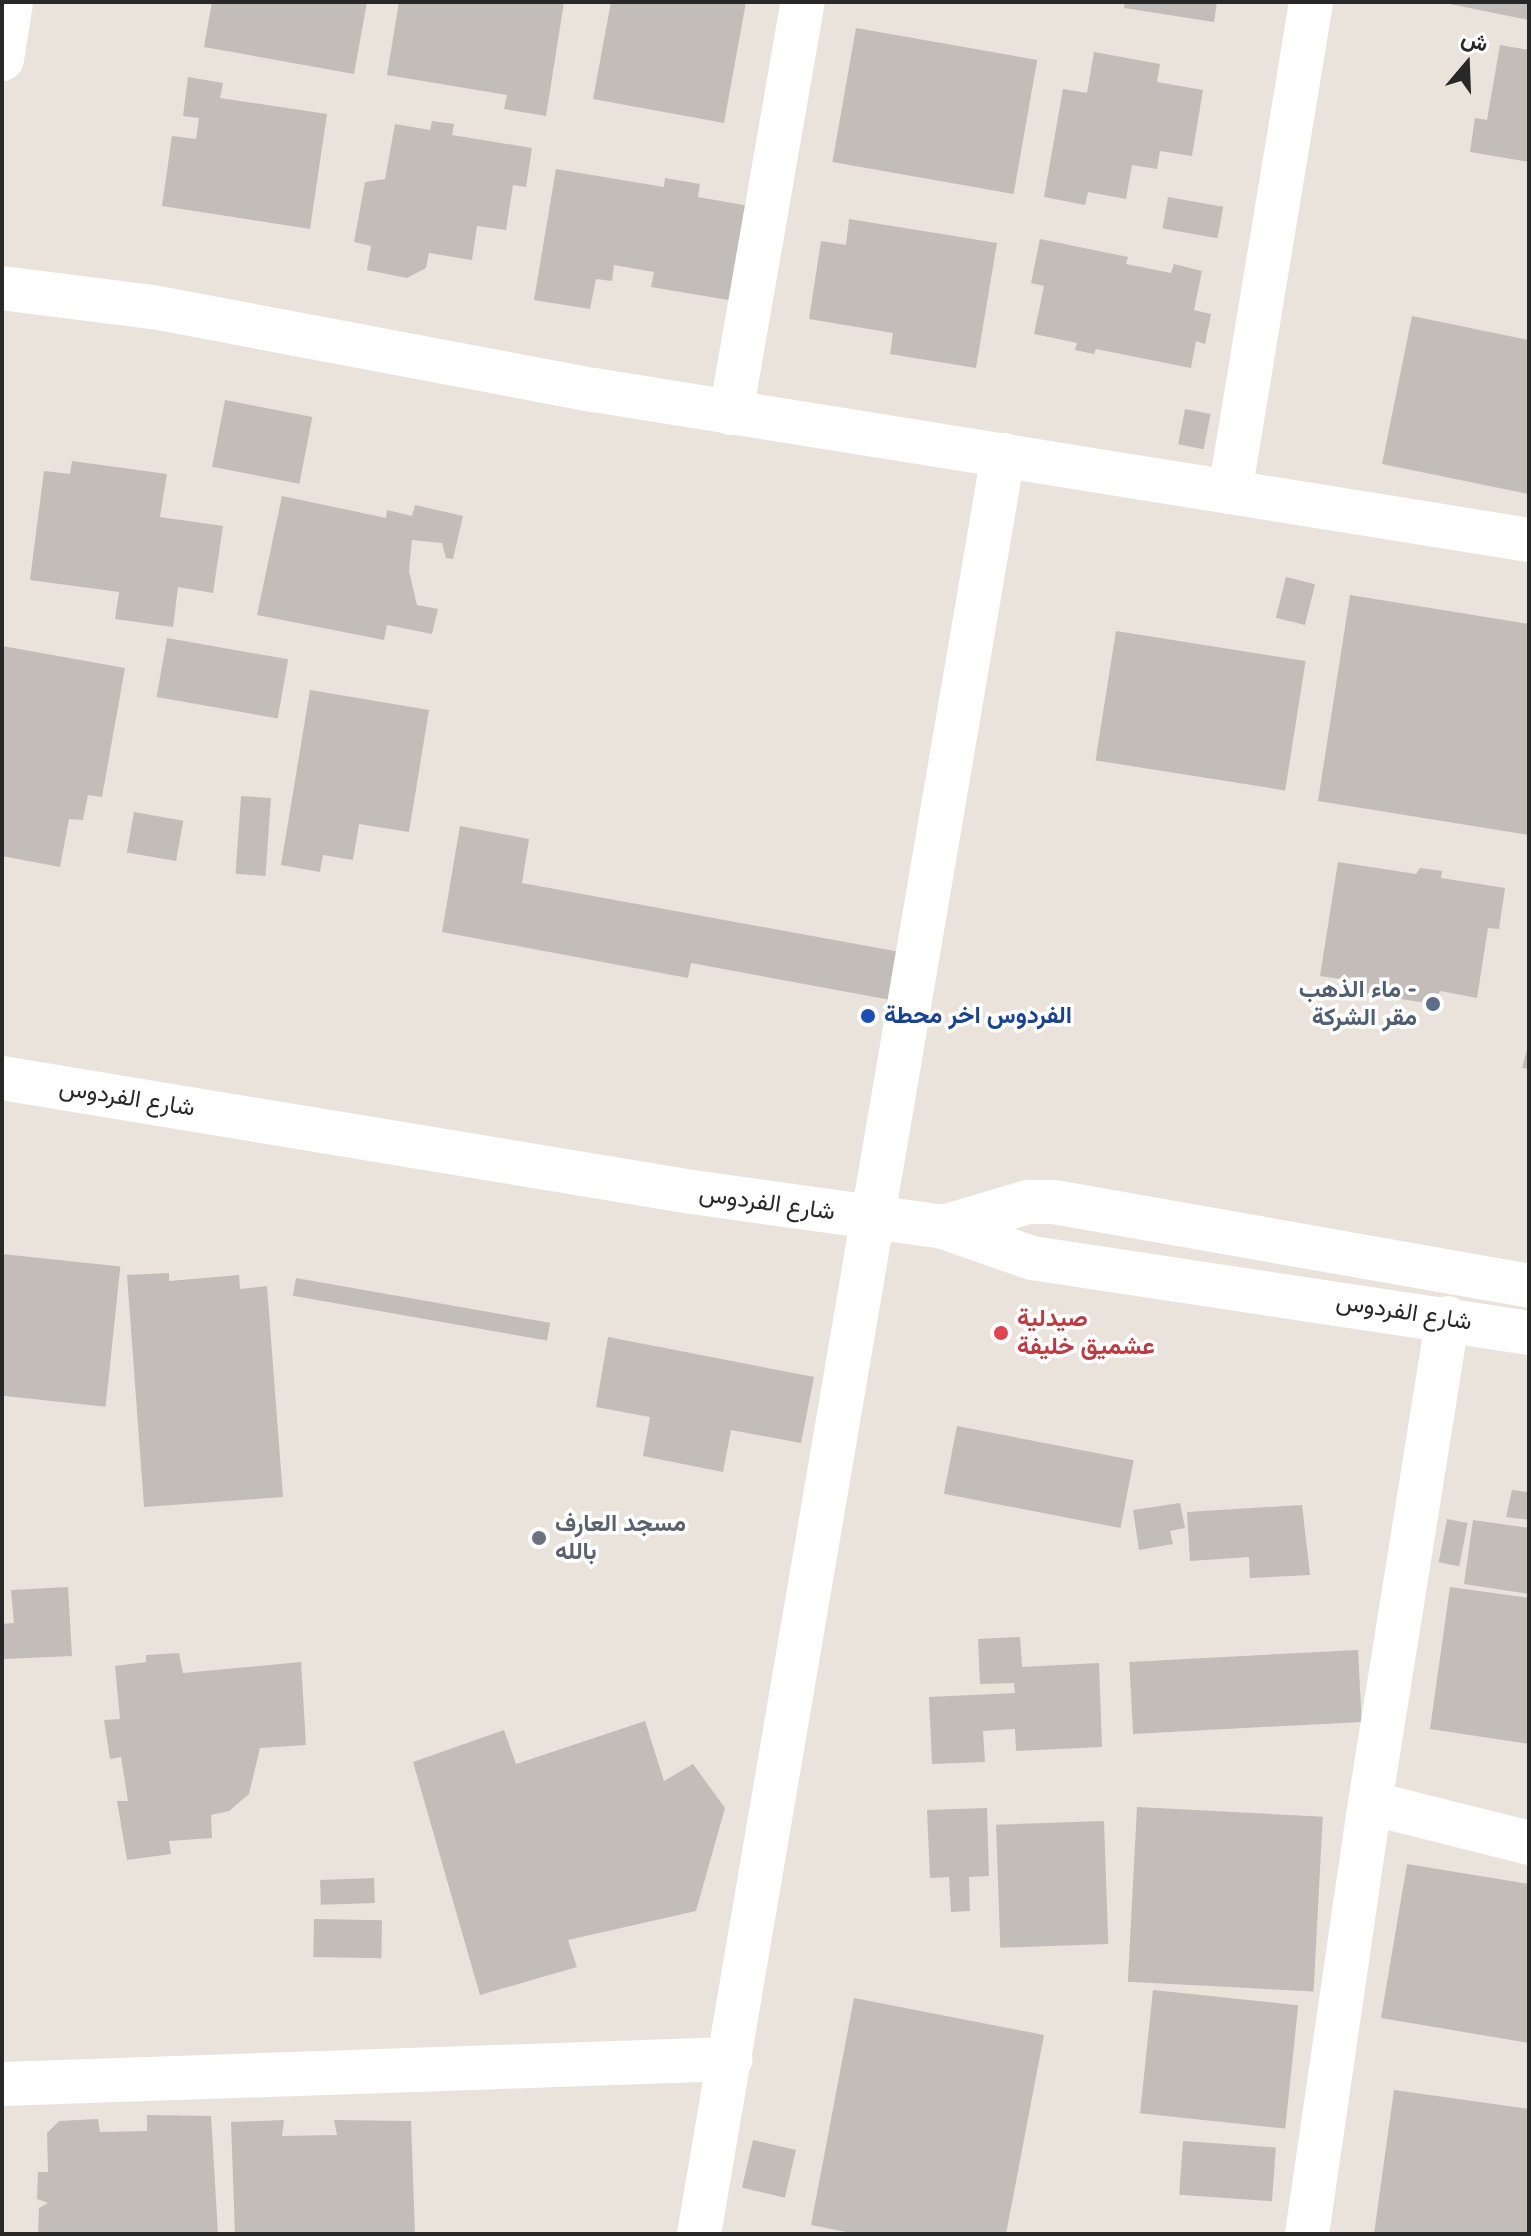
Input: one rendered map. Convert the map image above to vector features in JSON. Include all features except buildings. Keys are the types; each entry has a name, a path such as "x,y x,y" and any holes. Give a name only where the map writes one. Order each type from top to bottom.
{"street":[{"path":"2,59 11,2"},
{"path":"731,413 803,2"},
{"path":"1230,492 1311,2"},
{"path":"2,288 153,307 731,413 1529,540"},
{"path":"699,2234 1003,455"},
{"name":"شارع الفردوس","path":"2,1078 874,1219 943,1227 1032,1258 1448,1318 1529,1333"},
{"path":"943,1227 1028,1202 1054,1202 1529,1286"},
{"path":"1236,1232 1348,1235 1529,1262"},
{"path":"1307,2234 1370,1803 1448,1318"},
{"path":"1370,1803 1529,1843"},
{"path":"2,2084 731,2059"}],"place":[{"name":"ماء الذهب - مقر الشركة","path":"1433,1004"},
{"name":"الفردوس اخر محطة","path":"868,1016"},
{"name":"صيدلية عشميق خليفة","path":"1001,1333"},
{"name":"مسجد العارف بالله","path":"539,1538"}]}
